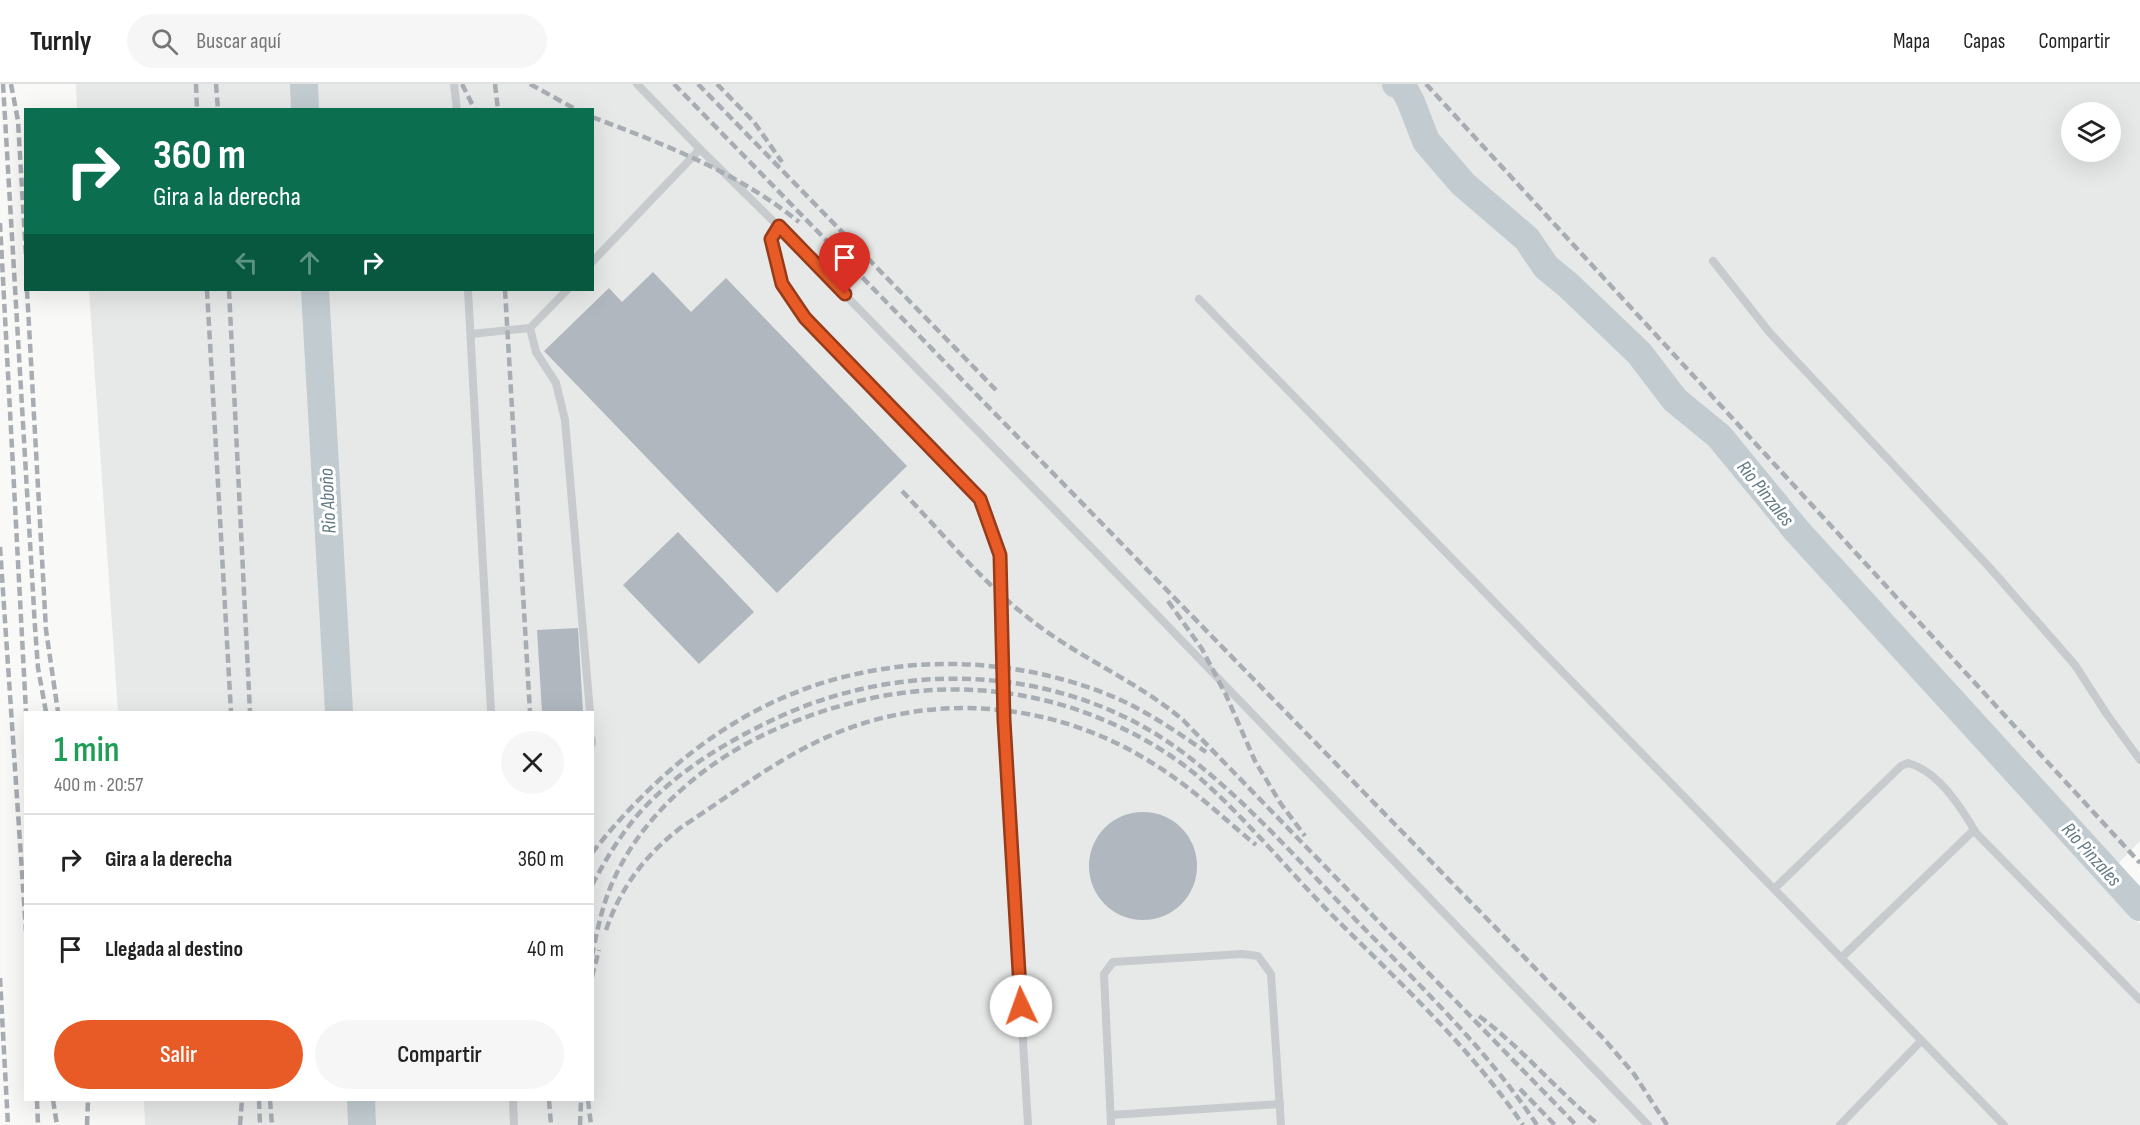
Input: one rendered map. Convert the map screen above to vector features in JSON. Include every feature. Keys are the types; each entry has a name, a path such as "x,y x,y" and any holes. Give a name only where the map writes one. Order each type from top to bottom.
{"lane":[{"path":"454,84 457,108"},
{"path":"638,84 1209,669 1648,1125"},
{"path":"594,260 700,149"},
{"path":"779,226 771,239 782,284 805,318 980,499 1000,555 1004,720 1028,1125"},
{"path":"1713,261 1770,333 1990,568 2075,665 2140,760"},
{"path":"468,291 491,711"},
{"path":"471,334 530,328 566,291"},
{"path":"1199,299 2004,1125"},
{"path":"530,328 536,352 556,383 565,420 591,711"},
{"path":"1774,889 1901,766 1908,763 1921,766 1959,803 1974,830 2140,1000"},
{"path":"1841,958 1974,830"},
{"path":"1280,1104 1111,1120 1104,974 1113,962 1230,954 1258,956 1271,974 1280,1104 1281,1125"},
{"path":"1840,1125 1921,1041"},
{"path":"513,1101 514,1125"}],"shaded area":[{"path":"76,84 2140,84 2140,841 2101,881 2140,924 2140,1125 145,1125 144,1101 594,1101 594,711 118,711 89,291 594,291 594,108 77,108"}],"building":[{"path":"653,272 691,312 726,278 907,466 777,593 544,351 609,288 622,302"},
{"path":"678,532 754,612 699,664 623,585"},
{"path":"578,628 583,711 542,711 537,630"},
{"path":"1143,812 1164,816 1181,828 1193,845 1197,866 1193,887 1181,904 1164,916 1143,920 1122,916 1105,904 1093,887 1089,866 1093,845 1105,828 1122,816"}],"waterway":[{"name":"Rio Aboño","path":"304,84 305,108"},
{"name":"Rio Pinzales","path":"1396,84 1403,87 1411,102 1426,141 1463,184 1527,239 1546,267 1639,353 1675,400 1719,436 1797,531 2140,907"},
{"name":"Rio Aboño","path":"315,291 339,711"},
{"name":"Rio Aboño","path":"361,1101 362,1125"}],"railway":[{"path":"3,84 35,627 38,668 46,711"},
{"path":"11,84 18,121 24,222"},
{"path":"196,84 197,108"},
{"path":"216,84 218,108"},
{"path":"462,84 474,108"},
{"path":"495,84 498,108"},
{"path":"530,84 573,108"},
{"path":"674,84 1604,1039 1634,1074 1667,1125"},
{"path":"698,84 996,390"},
{"path":"717,84 754,122 782,162"},
{"path":"1426,84 2140,863"},
{"path":"594,118 674,149 726,174 751,188 799,222"},
{"path":"0,223 26,711"},
{"path":"27,291 46,630 58,711"},
{"path":"207,291 231,711"},
{"path":"229,291 250,711"},
{"path":"505,291 530,711"},
{"path":"902,491 980,575 1013,606 1049,634 1147,693 1183,720 1576,1125"},
{"path":"0,547 24,901"},
{"path":"1168,601 1202,649 1226,695 1255,761 1281,804 1305,836"},
{"path":"594,850 658,781 716,735 779,700 823,683 869,671 917,665 964,664 1012,669 1059,678 1131,705 1206,752"},
{"path":"594,882 621,837 657,795 707,756 781,716 830,697 881,685 933,679 986,680 1038,687 1088,702 1136,723 1181,751 1227,789 1271,831 1474,1043 1537,1125"},
{"path":"594,946 607,896 634,843 674,797 721,759 747,743 812,715 849,703 887,695 926,690 964,690 1003,693 1042,700 1081,711 1126,730 1154,745 1194,773 1230,807 1332,915 1433,1016 1480,1069 1523,1125"},
{"path":"606,930 627,885 658,847 683,826 778,763 818,741 878,719 918,711 958,708 998,710 1037,716 1076,727 1113,742 1163,770 1191,790 1256,845"},
{"path":"594,969 599,950"},
{"path":"0,978 8,1125"},
{"path":"1479,1016 1495,1028 1599,1125"},
{"path":"1520,1089 1555,1125"},
{"path":"37,1101 38,1125"},
{"path":"53,1101 57,1125"},
{"path":"87,1125 88,1101"},
{"path":"240,1125 242,1101"},
{"path":"259,1101 260,1125"},
{"path":"270,1101 272,1125"},
{"path":"549,1101 551,1125"},
{"path":"580,1125 581,1101"},
{"path":"588,1101 591,1125"}],"route":[{"path":"845,294 779,226 771,239 782,284 805,318 980,499 1000,555 1004,720 1021,1006"}]}
